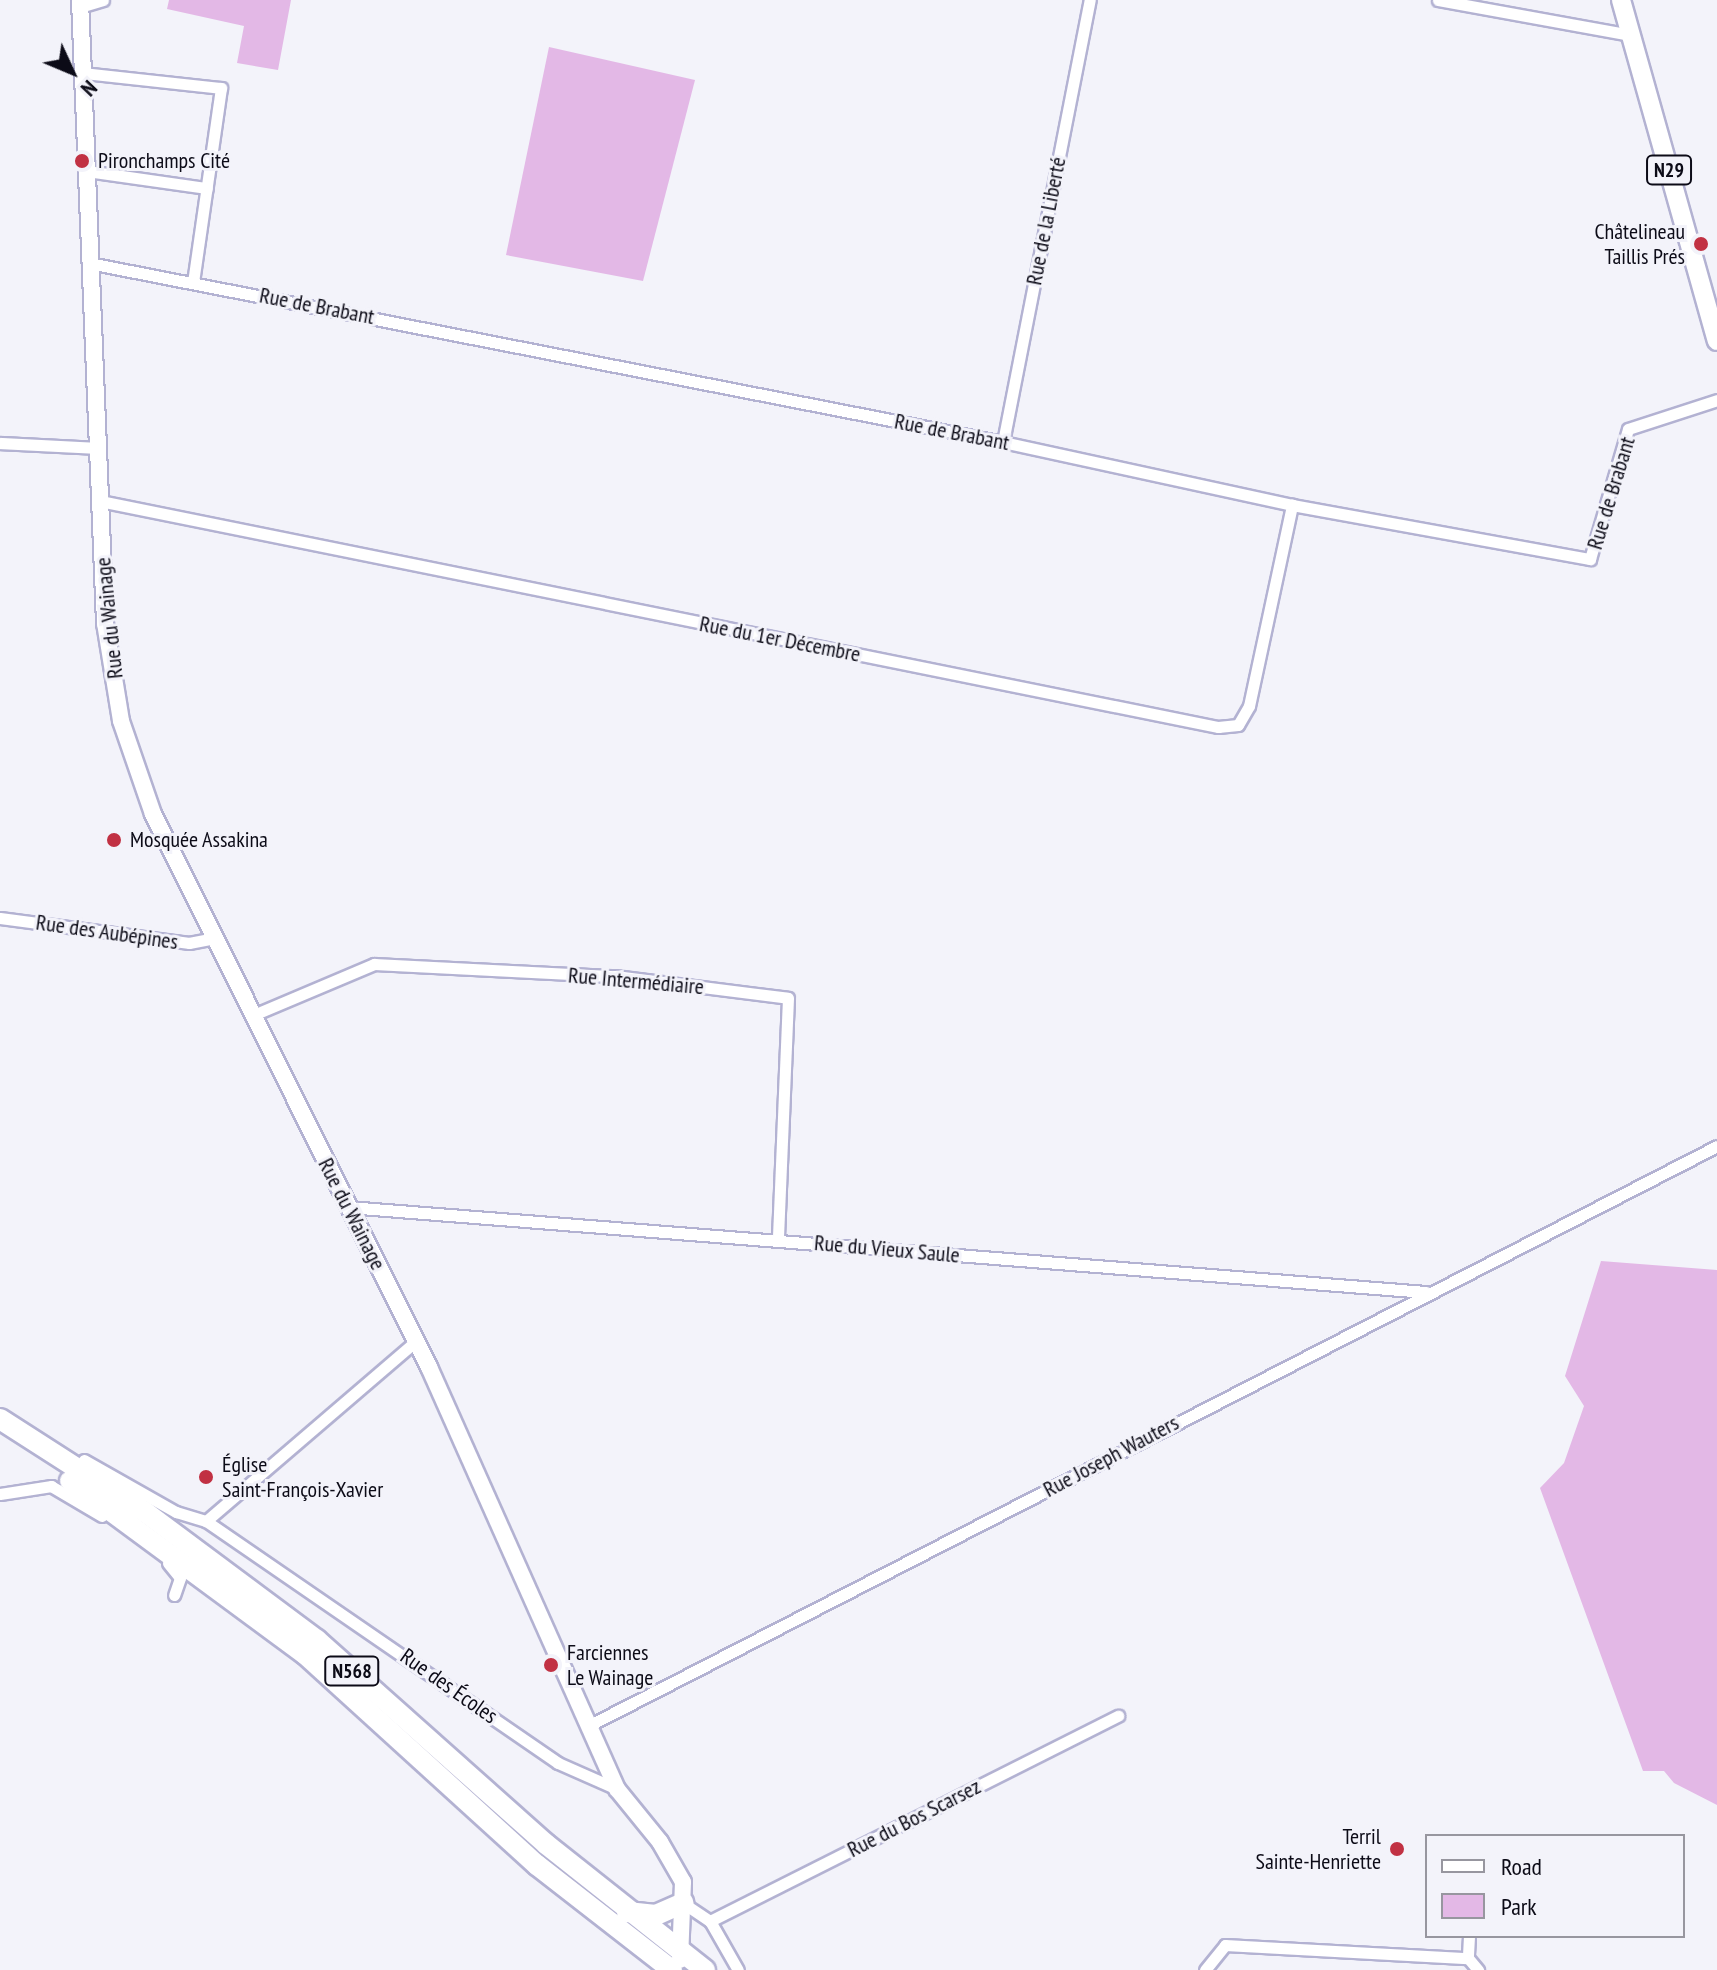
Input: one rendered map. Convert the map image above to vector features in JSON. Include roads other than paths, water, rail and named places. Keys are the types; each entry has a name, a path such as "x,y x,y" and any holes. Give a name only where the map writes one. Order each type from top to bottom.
{"highway":[{"name":"N568","path":"0,1419 145,1512 317,1640 626,1911 677,1964"},
{"name":"N568","path":"0,1435 88,1492 305,1654 537,1865 677,1964 705,1970"},
{"path":"626,1911 656,1915 683,1903"}],"main road":[{"name":"N29","path":"1621,0 1717,341"}],"street":[{"path":"80,3 103,0"},
{"name":"Rue de la Liberté","path":"1003,442 1090,0"},
{"path":"1438,0 1631,35"},
{"name":"Rue du Wainage","path":"80,3 105,623 121,721 153,814 251,1016 416,1341 617,1789 660,1842 683,1882 677,1964"},
{"path":"83,73 221,88 193,282"},
{"path":"87,171 207,188"},
{"name":"Rue de Brabant","path":"89,263 1003,442 1292,505 1590,559 1628,429 1717,400"},
{"path":"0,443 98,448"},
{"name":"Rue du 1er Décembre","path":"100,501 1218,727 1238,725 1249,706 1292,505"},
{"name":"Rue des Aubépines","path":"0,918 189,943 214,938"},
{"name":"Rue Intermédiaire","path":"251,1016 374,964 615,976 788,998 778,1240"},
{"name":"Rue Joseph Wauters","path":"588,1726 1426,1292 1717,1146"},
{"name":"Rue du Vieux Saule","path":"348,1207 1426,1292"},
{"path":"206,1521 416,1341"},
{"name":"Rue des Écoles","path":"84,1460 176,1512 206,1521 558,1763 617,1789"},
{"path":"0,1494 40,1485 62,1489 177,1570 180,1578 174,1595"},
{"name":"Rue du Bos Scarsez","path":"710,1921 1118,1716"},
{"path":"683,1903 710,1921 738,1970"},
{"path":"1469,1938 1468,1958 1478,1970"},
{"path":"1205,1970 1225,1945 1468,1958"}],"place":[{"name":"Pironchamps Cité","path":"82,161"},
{"name":"Châtelineau Taillis Prés","path":"1701,244"},
{"name":"Mosquée Assakina","path":"114,840"},
{"name":"Église Saint-François-Xavier","path":"206,1477"},
{"name":"Farciennes Le Wainage","path":"551,1665"},
{"name":"Terril Sainte-Henriette","path":"1397,1849"}]}
